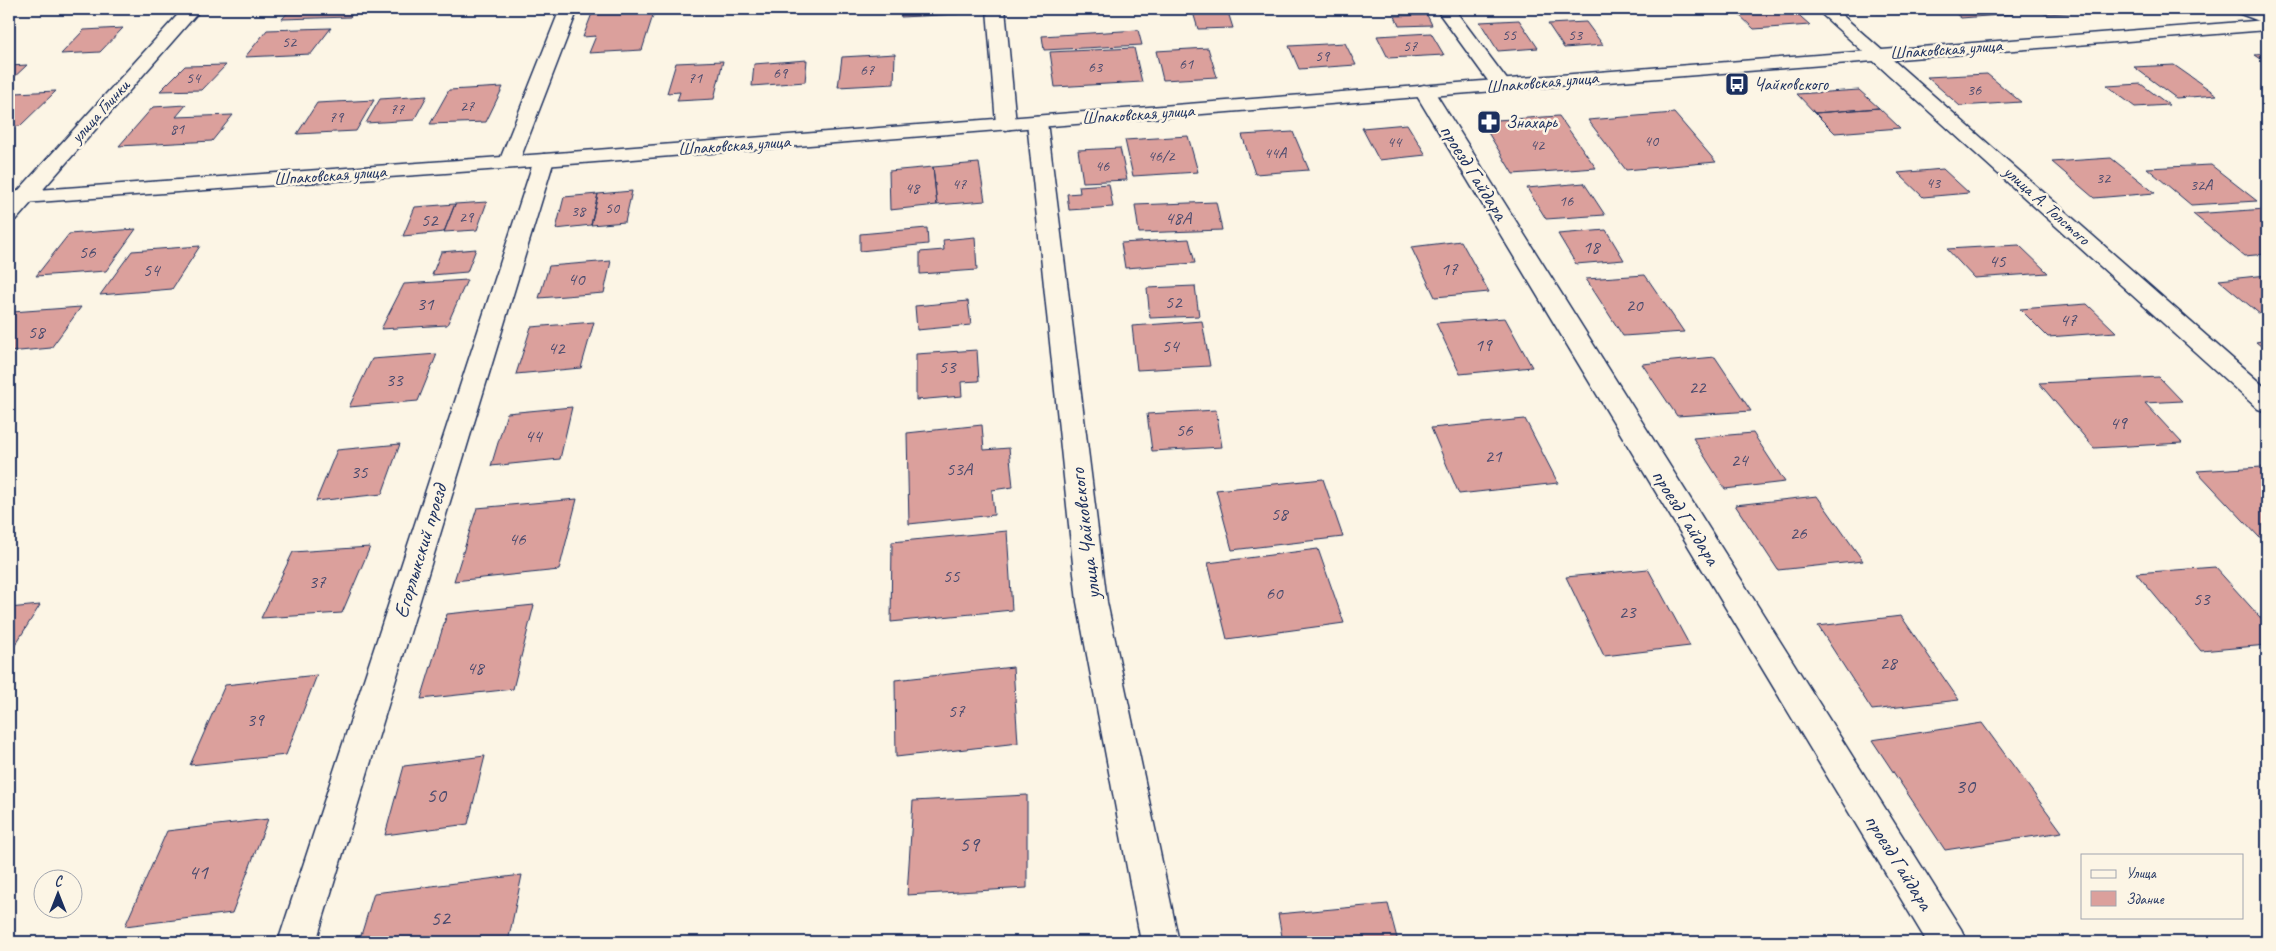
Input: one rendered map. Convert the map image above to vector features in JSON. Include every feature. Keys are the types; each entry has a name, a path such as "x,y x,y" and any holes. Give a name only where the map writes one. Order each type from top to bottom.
{"street":[{"name":"улица Глинки","path":"9,214 16,197 192,9"},
{"path":"509,162 569,9"},
{"path":"996,9 1006,124"},
{"path":"1445,9 1500,85"},
{"name":"улица А. Толстого","path":"1825,9 1878,54 2267,403"},
{"path":"2244,9 2267,18"},
{"name":"Шпаковская улица","path":"16,197 544,160 2267,25"},
{"name":"проезд Гайдара","path":"1424,91 1948,942"},
{"name":"улица Чайковского","path":"1037,122 1092,602 1160,942"},
{"name":"Егорлыкский проезд","path":"297,942 544,160"}],"building":[{"path":"103,9 145,9 99,13"},
{"path":"291,9 356,9 350,17 282,19"},
{"path":"655,9 642,50 589,53 596,36 583,37 593,11"},
{"path":"901,9 957,9 958,14 901,17"},
{"path":"1192,9 1227,9 1233,28 1198,29"},
{"path":"1595,9 1640,9 1597,11"},
{"path":"1733,9 1792,9 1810,25 1754,29"},
{"path":"1872,9 1896,9 1900,12 1877,13"},
{"path":"1898,9 1938,9 1941,12 1904,14"},
{"path":"1950,9 2006,9 2013,14 1961,18"},
{"path":"2037,9 2098,9 2102,11 2045,14"},
{"path":"1427,15 1432,25 1399,26 1395,16"},
{"path":"1519,20 1538,48 1498,51 1480,22"},
{"path":"1586,22 1603,45 1564,48 1548,24"},
{"path":"123,28 100,52 61,54 84,30"},
{"path":"331,28 311,54 245,57 267,30"},
{"path":"1138,30 1142,45 1044,50 1042,36"},
{"path":"1431,33 1444,55 1388,58 1377,36"},
{"path":"1345,43 1356,65 1299,69 1289,46"},
{"path":"1134,48 1142,82 1055,87 1050,52"},
{"path":"1208,48 1217,77 1163,80 1156,51"},
{"path":"895,54 894,84 838,87 842,57"},
{"path":"2267,54 2267,63 2255,55"},
{"path":"807,60 805,82 752,86 754,64"},
{"path":"723,61 714,99 677,101 680,92 667,93 676,63"},
{"path":"27,65 9,82 9,66"},
{"path":"226,65 202,90 160,91 185,66"},
{"path":"2174,65 2217,95 2176,98 2134,67"},
{"path":"1987,74 2021,102 1960,106 1927,77"},
{"path":"2141,84 2169,105 2135,107 2107,86"},
{"path":"503,87 486,122 430,124 449,90"},
{"path":"1859,90 1879,108 1815,113 1797,94"},
{"path":"56,91 20,126 9,127 9,100 16,93"},
{"path":"427,96 414,120 366,123 380,99"},
{"path":"374,100 356,131 297,134 317,103"},
{"path":"186,105 176,117 233,115 212,141 119,146 153,107"},
{"path":"1879,108 1900,128 1835,133 1815,113"},
{"path":"1674,113 1716,162 1626,170 1588,120"},
{"path":"1559,116 1596,168 1513,174 1481,121"},
{"path":"1407,124 1426,155 1379,160 1362,128"},
{"path":"1293,132 1309,170 1255,174 1242,135"},
{"path":"1188,136 1198,172 1133,176 1125,140"},
{"path":"1120,148 1127,180 1083,182 1078,150"},
{"path":"2111,158 2155,193 2094,198 2052,162"},
{"path":"979,163 985,201 937,205 933,167"},
{"path":"2211,165 2257,201 2191,205 2147,168"},
{"path":"933,167 937,205 890,210 889,171"},
{"path":"1943,169 1969,193 1923,197 1898,173"},
{"path":"1584,183 1605,215 1546,219 1527,188"},
{"path":"1109,184 1113,207 1069,210 1067,194 1080,193 1079,186"},
{"path":"632,191 625,222 591,225 598,194"},
{"path":"598,194 591,225 556,229 564,197"},
{"path":"487,202 477,230 444,232 455,204"},
{"path":"1216,202 1222,230 1139,233 1135,205"},
{"path":"455,204 444,232 403,236 415,207"},
{"path":"2266,209 2267,254 2244,256 2193,214"},
{"path":"927,228 928,244 860,251 860,234"},
{"path":"136,229 106,271 36,276 69,234"},
{"path":"1606,230 1624,260 1576,264 1558,234"},
{"path":"975,237 977,270 920,274 920,252 944,250 943,240"},
{"path":"1189,239 1195,263 1125,268 1121,243"},
{"path":"1461,241 1489,292 1435,297 1411,247"},
{"path":"2019,245 2048,273 1974,278 1947,249"},
{"path":"200,246 172,289 100,295 132,251"},
{"path":"476,249 467,272 432,275 441,252"},
{"path":"611,261 604,293 539,298 549,266"},
{"path":"1645,275 1684,332 1623,336 1586,279"},
{"path":"2267,275 2267,320 2219,280"},
{"path":"467,280 447,325 381,329 404,284"},
{"path":"1195,286 1199,316 1150,318 1147,288"},
{"path":"968,301 971,325 917,330 915,306"},
{"path":"2087,304 2116,332 2048,337 2020,309"},
{"path":"81,307 51,348 9,352 9,316 12,312"},
{"path":"1505,318 1532,367 1460,374 1436,323"},
{"path":"1202,321 1210,366 1137,370 1132,326"},
{"path":"594,322 581,368 516,374 531,327"},
{"path":"2267,340 2267,351 2256,342"},
{"path":"977,350 979,381 961,382 962,396 916,400 916,354"},
{"path":"437,354 418,401 349,407 372,359"},
{"path":"1715,357 1751,411 1677,416 1642,364"},
{"path":"2159,377 2182,401 2145,403 2182,443 2094,448 2039,383"},
{"path":"572,407 560,459 491,466 507,413"},
{"path":"1216,410 1222,447 1152,451 1147,414"},
{"path":"1525,419 1558,483 1459,494 1431,428"},
{"path":"982,425 984,450 1009,448 1013,487 992,490 994,515 909,524 907,433"},
{"path":"1753,433 1785,482 1725,489 1693,438"},
{"path":"400,444 382,494 316,501 337,450"},
{"path":"2262,467 2267,472 2267,537 2259,537 2197,471"},
{"path":"1323,479 1343,537 1232,550 1216,490"},
{"path":"1817,496 1863,561 1778,570 1735,505"},
{"path":"577,499 559,570 454,581 477,508"},
{"path":"1007,531 1012,610 891,622 892,542"},
{"path":"370,547 342,613 261,618 293,552"},
{"path":"1318,549 1344,623 1227,639 1208,563"},
{"path":"2215,567 2267,625 2267,645 2201,651 2136,573"},
{"path":"1648,569 1690,646 1604,656 1566,577"},
{"path":"40,605 9,655 9,608"},
{"path":"534,605 513,689 421,699 447,614"},
{"path":"1901,616 1959,700 1872,710 1818,626"},
{"path":"1013,667 1018,743 896,757 895,680"},
{"path":"317,675 286,755 190,765 225,685"},
{"path":"1982,723 2062,832 1945,850 1872,740"},
{"path":"485,756 468,824 385,835 404,766"},
{"path":"1027,795 1027,888 907,895 913,801"},
{"path":"268,819 232,913 125,926 167,831"},
{"path":"522,875 508,942 359,942 374,893"},
{"path":"1388,904 1398,942 1283,942 1278,914"}],"place":[{"name":"Чайковского","path":"1737,84"},
{"name":"Знахарь","path":"1489,122"}]}
